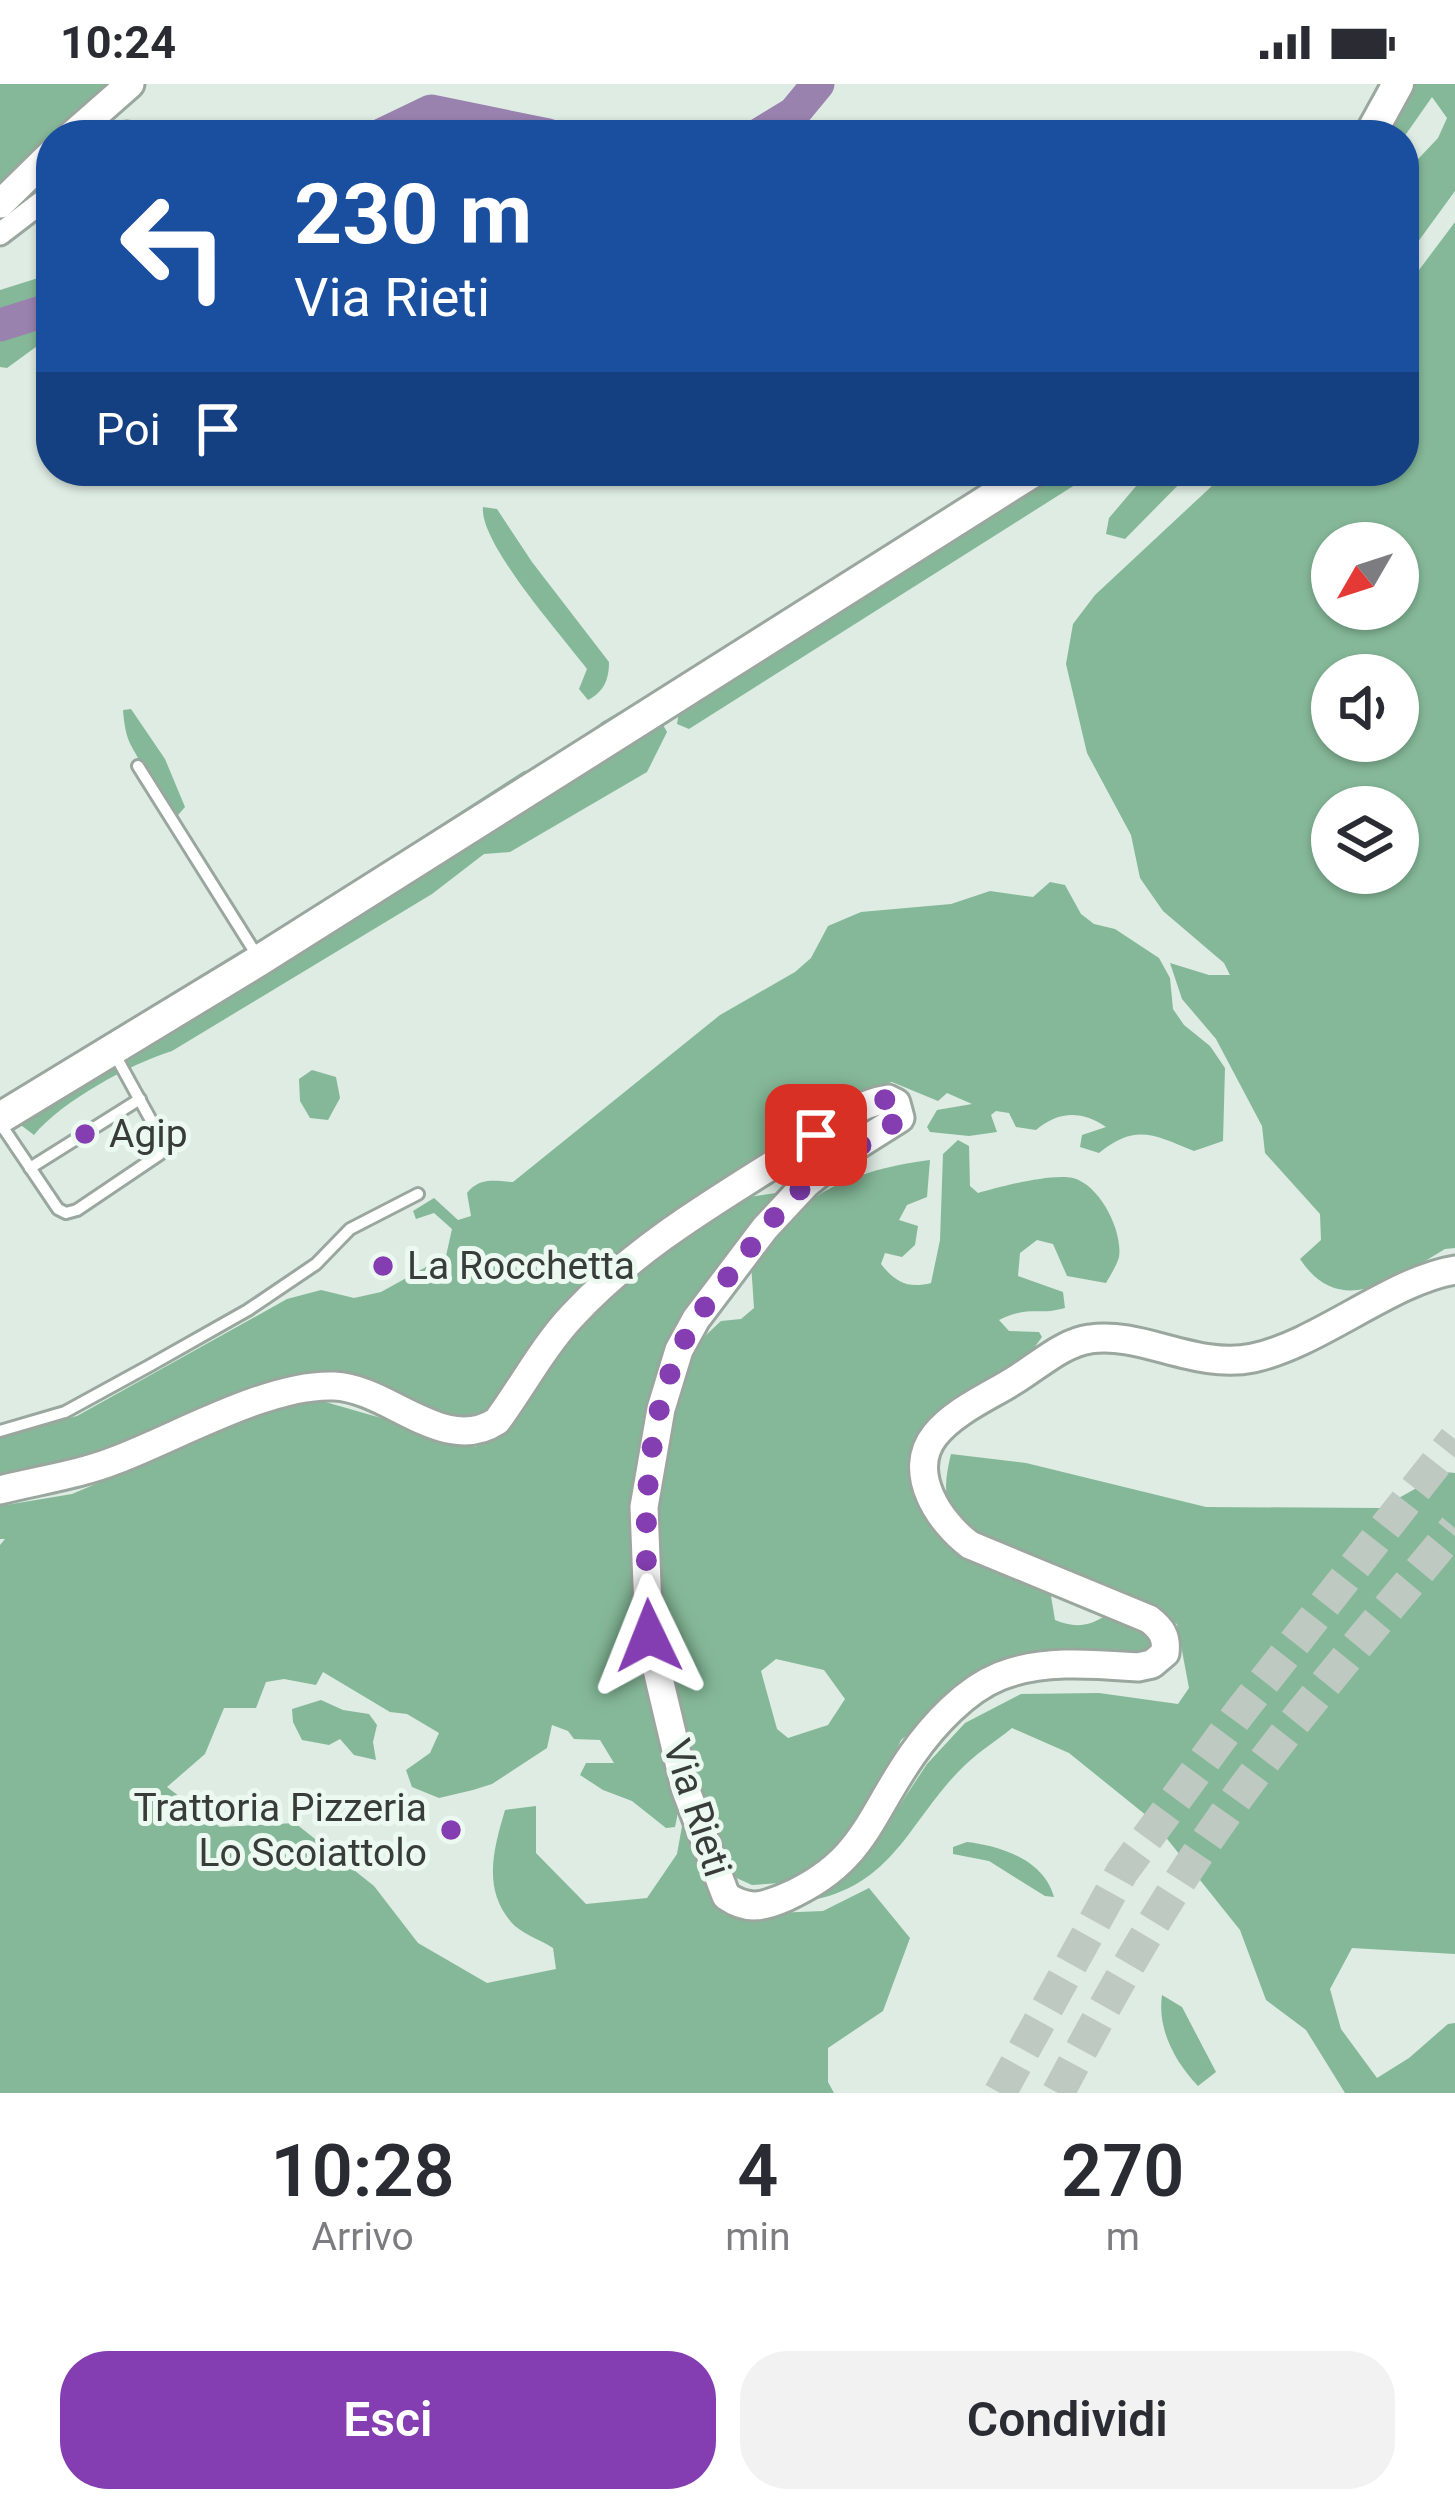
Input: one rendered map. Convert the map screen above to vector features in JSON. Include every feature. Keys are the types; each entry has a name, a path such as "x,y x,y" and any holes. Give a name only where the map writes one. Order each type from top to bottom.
{"main road":[{"path":"1378,120 1397,84"},
{"path":"0,1120 1010,486"}],"street":[{"path":"89,120 130,84"},
{"path":"0,204 36,169"},
{"path":"0,234 36,206"},
{"name":"Via Rieti","path":"0,1490 112,1462 268,1397 304,1388 355,1388 444,1429 482,1431 497,1421 568,1321 609,1278 675,1225 840,1117 889,1099 896,1103 900,1118 806,1184 765,1228 696,1318 679,1350 662,1409 644,1507 649,1636 686,1788 726,1896 740,1905 763,1907 838,1866 868,1833 911,1756 949,1710 999,1676 1048,1666 1138,1667 1165,1653 1167,1641 1161,1628 1149,1619 970,1546 956,1534 940,1518 927,1482 926,1461 935,1436 957,1417 1086,1339 1133,1342 1200,1359 1253,1358 1431,1276 1455,1270"}],"lane":[{"path":"138,766 260,960"},
{"path":"0,1120 58,1209 77,1210 160,1154 164,1144 112,1050"},
{"path":"29,1168 140,1099"},
{"path":"0,1431 65,1412 248,1310 299,1275 350,1229 418,1194"}],"green space":[{"path":"0,84 113,84 73,120 36,120 36,154 0,186"},
{"path":"1405,84 1455,84 1455,191 1419,240 1419,158 1438,138 1447,118 1432,97 1416,120 1387,120"},
{"path":"1455,222 1455,1248 1389,1281 1351,1290 1333,1288 1316,1278 1300,1259 1321,1240 1320,1214 1265,1153 1262,1126 1216,1039 1182,999 1170,963 1209,975 1230,975 1224,963 1163,911 1140,878 1131,835 1087,753 1066,664 1073,624 1095,595 1212,486 1419,486 1419,270"},
{"path":"36,279 36,347 7,368 0,367 0,290"},
{"path":"1023,486 1073,486 689,729 677,724 679,712"},
{"path":"1136,486 1177,486 1125,539 1106,534 1109,518"},
{"path":"483,507 497,509 609,662 604,684 588,700 579,689 587,669 508,565 485,523"},
{"path":"647,696 667,732 647,772 510,852 484,854 432,894 172,1051 98,1085 61,1109 34,1135 18,1123 217,969 524,771 547,769 602,722"},
{"path":"131,709 165,759 185,807 172,822 155,805 128,739 123,710"},
{"path":"1050,882 1065,885 1081,914 1094,924 1115,929 1159,958 1170,978 1173,1009 1225,1068 1223,1141 1194,1151 1135,1135 1099,1153 1080,1147 1082,1135 1106,1127 1088,1118 1061,1116 1036,1130 1016,1127 1009,1113 996,1111 991,1115 997,1132 969,1136 930,1132 927,1127 937,1110 972,1104 947,1093 938,1101 892,1082 872,1088 646,1230 589,1289 507,1393 473,1425 332,1378 99,1458 0,1478 0,1435 77,1416 287,1299 321,1290 354,1298 381,1292 446,1256 452,1229 434,1213 416,1219 413,1211 434,1198 458,1220 471,1216 467,1193 472,1188 488,1181 513,1182 720,1015 795,972 811,958 828,926 861,912 951,904 990,891 1033,897"},
{"path":"312,1070 336,1077 340,1098 328,1120 310,1118 300,1101 299,1079"},
{"path":"958,1140 969,1146 970,1186 978,1193 1052,1177 1083,1182 1108,1210 1119,1257 1106,1283 1067,1276 1053,1244 1037,1240 1020,1253 1018,1276 1063,1292 1065,1308 999,1320 1009,1331 1039,1332 1042,1337 1026,1359 963,1396 916,1497 927,1519 955,1549 1051,1596 1055,1620 1075,1625 1106,1615 1129,1619 1150,1637 1150,1650 1128,1662 960,1692 901,1740 858,1833 795,1882 752,1885 721,1871 677,1724 653,1554 663,1441 692,1348 721,1321 741,1319 754,1308 751,1263 795,1213 824,1192 868,1173 930,1160 927,1197 907,1205 899,1220 918,1226 915,1245 902,1257 885,1253 881,1264 903,1282 931,1283 940,1240 943,1154","holes":["776,1659 824,1670 845,1699 828,1725 788,1738 777,1729 761,1671"]},
{"path":"776,1193 672,1337 659,1363 634,1509 683,1788 675,1827 666,1828 632,1801 580,1775 586,1763 614,1763 600,1740 574,1739 552,1725 547,1748 492,1784 439,1798 412,1787 406,1770 430,1753 439,1733 407,1714 390,1712 323,1672 316,1685 284,1679 266,1682 256,1708 224,1708 205,1754 167,1787 220,1827 295,1823 374,1886 418,1943 487,1983 556,1969 553,1948 515,1926 496,1896 494,1853 505,1810 536,1806 536,1853 586,1904 647,1898 677,1854 686,1804 710,1869 710,1899 725,1915 823,1911 869,1888 910,1938 883,2011 828,2048 828,2082 834,2093 0,2093 0,1545 5,1539 0,1539 0,1506 72,1494 254,1417 315,1399 395,1422 458,1447 475,1447 495,1437 583,1317 647,1258 742,1198"},
{"path":"951,1454 1026,1463 1206,1507 1381,1508 1445,1472 1455,1473 1455,1954 1352,1948 1330,1989 1341,2029 1377,2078 1455,2023 1455,2093 1345,2093 1306,2030 1266,2000 1240,1930 1152,1820 1069,1753 1012,1728 960,1770 880,1867 837,1893 808,1901 876,1841 927,1764 965,1723 1021,1694 1099,1693 1178,1704 1189,1688 1177,1624 1027,1565 973,1535 951,1511 946,1478"},
{"path":"321,1700 369,1714 377,1725 376,1760 354,1755 340,1739 329,1745 302,1740 292,1709"},
{"path":"967,1842 1020,1857 1041,1873 1054,1897 989,1861 953,1854 953,1847"},
{"path":"1162,1995 1182,2007 1216,2072 1198,2086 1170,2044 1162,2020"}],"waterway":[{"path":"783,120 818,84"},
{"path":"412,120 431,111 475,120"},
{"path":"0,325 36,314"}],"tunnel":[{"path":"1000,2093 1122,1872 1240,1712 1455,1439"},
{"path":"1058,2093 1134,1956 1219,1823 1304,1710 1455,1528"}],"place":[{"name":"Agip","path":"85,1134"},
{"name":"La Rocchetta","path":"383,1266"},
{"name":"Trattoria Pizzeria Lo Scoiattolo","path":"451,1830"}],"route":[{"path":"649,1636 644,1507 662,1409 679,1350 696,1318 765,1228 806,1184 900,1118 899,1109 889,1099 879,1100 840,1117 816,1135"}]}
